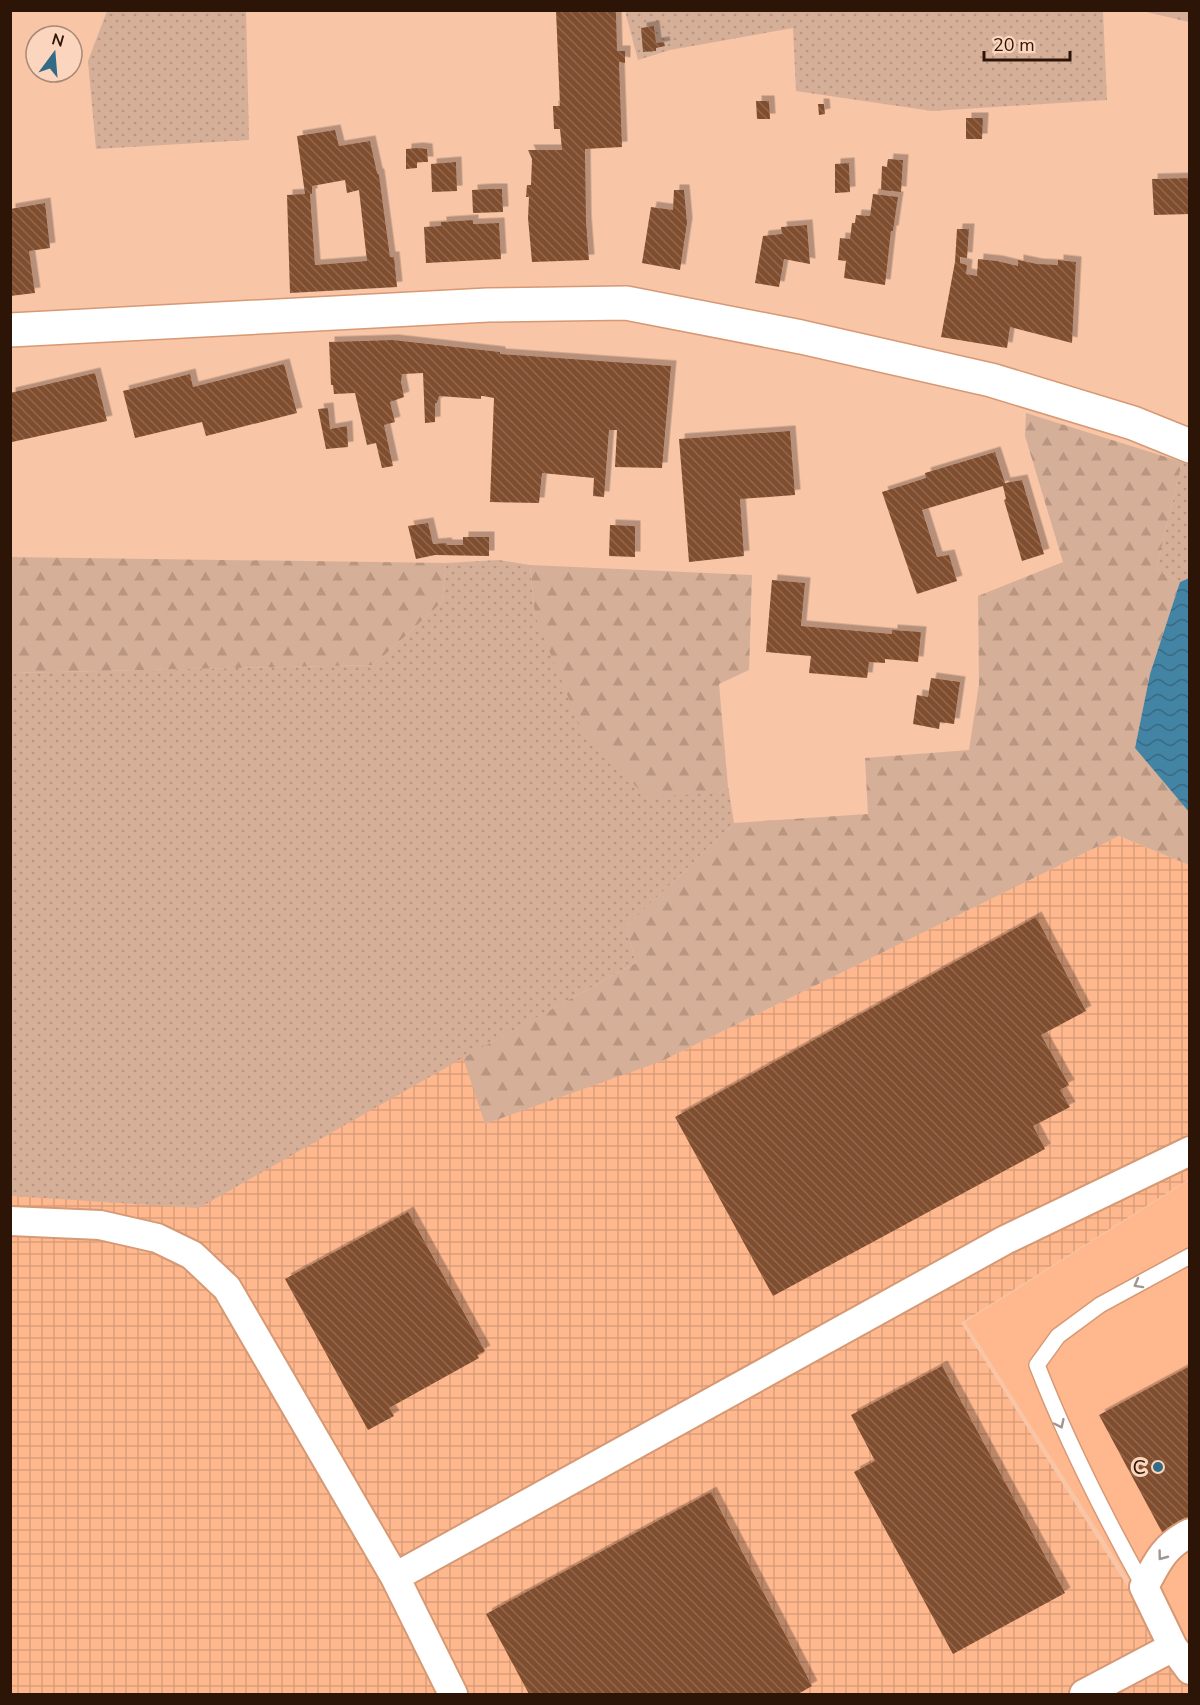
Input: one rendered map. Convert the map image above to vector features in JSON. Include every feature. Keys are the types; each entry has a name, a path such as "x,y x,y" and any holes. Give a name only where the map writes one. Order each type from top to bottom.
{"street":[{"path":"10,330 488,305 626,303 790,334 991,380 1133,423 1190,446"},
{"path":"395,1577 1005,1240 1190,1151"},
{"path":"10,1221 100,1225 157,1238 192,1255 227,1288 395,1577 453,1695"},
{"path":"1190,1533 1178,1539 1161,1554 1144,1587 1173,1647 1190,1670"},
{"path":"1084,1695 1173,1647"}],"lane":[{"path":"1144,1587 1104,1516 1056,1416 1037,1365 1058,1336 1100,1305 1190,1256"}],"shaded area":[{"path":"10,673 662,1061 1119,836 1189,865 1189,1179 961,1323 1189,1684 1189,1694 11,1694"},
{"path":"1189,1180 1189,1674 965,1322"}],"green space":[{"path":"107,11 246,11 249,140 96,149 88,61"},
{"path":"625,11 1103,11 1107,100 932,111 796,91 793,28 670,50 638,60"},
{"path":"1142,11 1189,11 1189,22"},
{"path":"1026,413 1182,462 1156,570 1180,582 1150,674 1135,748 1189,812 1189,865 1119,836 662,1061 485,1124 463,1058 636,963 626,927 734,823 868,814 865,758 969,750 979,684 978,596 1063,562 1025,436"},
{"path":"1182,462 1189,465 1189,578 1180,582 1156,570"},
{"path":"10,557 446,563 442,602 374,665 11,673"},
{"path":"499,560 530,565 535,616 719,793 728,786 734,823 626,927 636,963 199,1208 11,1196 10,673 374,665 442,602 446,563"},
{"path":"530,565 752,575 749,670 719,684 728,786 719,793 646,797 580,726 535,616"}],"water":[{"path":"1189,578 1189,812 1135,748 1150,674 1180,582"}],"building":[{"path":"556,10 616,10 617,51 625,51 625,63 619,62 622,147 585,149 589,260 532,262 528,218 529,197 526,197 527,185 531,185 532,159 528,150 562,150 560,129 554,129 553,106 560,106"},
{"path":"654,26 656,43 664,42 665,46 656,48 656,51 643,52 641,28"},
{"path":"756,101 769,101 770,119 757,119"},
{"path":"818,104 824,104 825,114 819,115"},
{"path":"966,118 983,118 982,139 966,139"},
{"path":"335,130 339,146 370,141 379,175 390,257 394,257 397,287 290,293 287,195 305,194 297,136","holes":["345,180 347,193 359,190 367,261 315,265 310,194 312,194 312,186"]},
{"path":"406,149 427,149 428,162 417,162 417,168 406,169"},
{"path":"888,159 903,160 901,192 881,190 882,166 887,167"},
{"path":"456,162 457,191 432,192 431,164"},
{"path":"849,163 850,192 835,193 835,164"},
{"path":"1190,178 1190,214 1154,215 1152,179"},
{"path":"502,189 503,212 473,213 472,190"},
{"path":"674,190 684,190 687,223 680,270 642,263 651,207 673,210"},
{"path":"873,194 898,197 893,231 891,231 885,285 844,278 846,261 838,260 840,238 850,239 852,223 855,223 856,215 870,216"},
{"path":"45,203 50,248 29,251 35,293 10,296 10,209"},
{"path":"473,220 473,224 499,223 501,259 426,263 424,227 441,226 441,222"},
{"path":"807,225 810,264 784,259 779,287 755,283 763,236 782,234 781,227"},
{"path":"957,229 969,229 967,258 960,257 960,263 967,265 966,274 977,276 978,259 1018,266 1018,260 1058,265 1058,260 1076,262 1072,343 1010,327 1007,348 941,337 955,262"},
{"path":"393,340 500,352 500,354 671,366 662,468 615,467 617,430 609,430 604,497 593,496 594,478 542,473 539,503 490,502 494,398 439,396 435,403 435,422 425,423 423,373 402,374 404,397 390,402 395,422 384,425 393,466 382,468 376,443 367,445 355,393 334,394 333,385 331,385 329,342"},
{"path":"284,364 297,413 206,436 202,422 135,438 123,391 190,374 193,387"},
{"path":"95,373 107,421 12,442 10,393"},
{"path":"328,408 330,429 347,426 348,447 326,449 318,409"},
{"path":"790,431 795,495 740,499 744,556 689,562 679,439"},
{"path":"995,452 1005,483 1022,480 1044,554 1022,561 1004,500 1006,499 1003,486 922,510 937,557 949,555 957,581 917,594 882,492 926,478 925,473"},
{"path":"428,523 433,544 463,545 463,537 489,537 489,556 435,555 416,559 408,526"},
{"path":"610,525 635,526 635,557 609,556"},
{"path":"772,580 805,583 801,626 892,634 892,630 921,632 918,662 885,659 885,663 869,662 867,678 809,673 811,656 766,652"},
{"path":"931,678 960,682 954,724 940,722 939,729 913,724 917,695 928,697"},
{"path":"1036,917 1086,1011 1041,1035 1069,1085 1060,1090 1070,1107 1033,1126 1045,1149 773,1296 675,1117"},
{"path":"408,1212 485,1351 477,1355 479,1358 389,1408 394,1416 368,1430 285,1279"},
{"path":"942,1366 1065,1593 953,1654 854,1472 875,1461 851,1415"},
{"name":"C","path":"1190,1366 1190,1519 1163,1534 1099,1415"},
{"path":"711,1492 812,1686 798,1694 529,1694 486,1614"}],"place":[{"name":"C","path":"1158,1467"}]}
